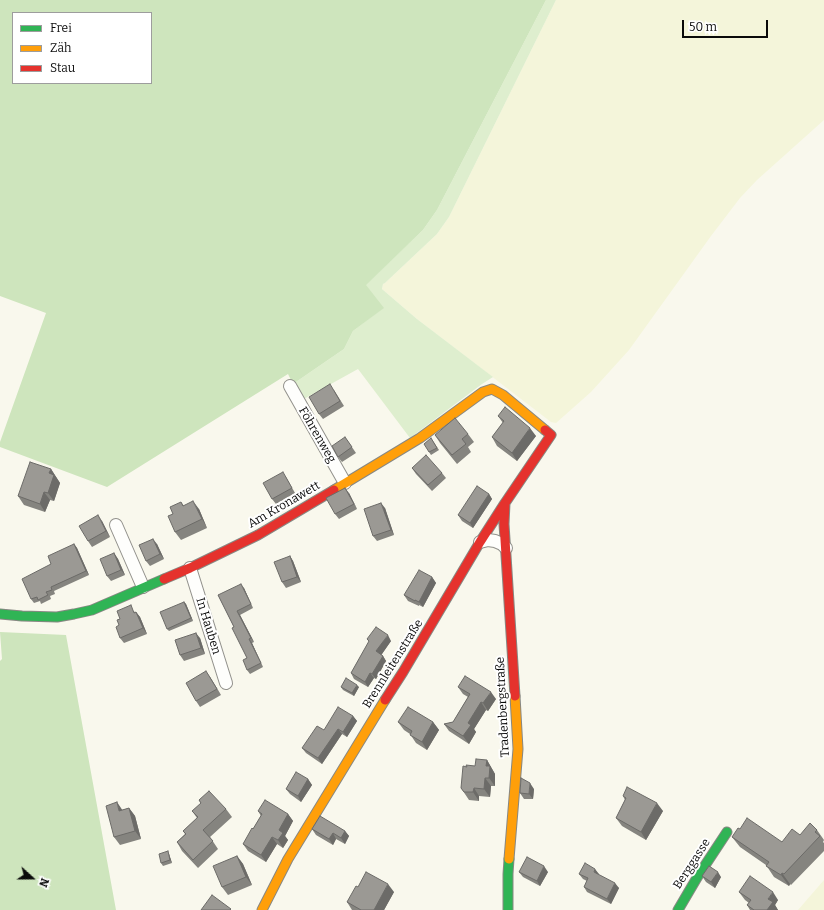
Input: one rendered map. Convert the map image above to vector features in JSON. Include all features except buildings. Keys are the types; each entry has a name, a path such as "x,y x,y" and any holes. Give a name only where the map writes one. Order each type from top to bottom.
{"street":[{"name":"Föhrenweg","path":"290,386 345,483"},
{"name":"Am Kronawett","path":"0,614 57,617 92,610 190,568 258,534 345,483 420,438 484,392 492,389 502,395 551,435"},
{"name":"Brennleitenstraße","path":"262,910 288,859 378,710 403,672 480,542 551,435"},
{"name":"Tradenbergstraße","path":"505,503 504,516 518,749 508,874 508,910"},
{"path":"116,525 143,587"},
{"path":"480,542 488,540 502,544 506,548"},
{"name":"In Hauben","path":"190,568 226,683"},
{"name":"Berggasse","path":"678,910 727,832"}],"green space":[{"path":"0,0 546,0 437,210 423,230 366,285 384,308 353,331 344,349 293,384 288,374 107,487 0,447 0,442 46,313 0,296"},
{"path":"546,0 556,0 449,217 437,234 383,284 382,289 417,319 493,377 410,438 358,369 302,400 293,384 344,349 353,331 383,308 365,285 423,230 437,210"},
{"path":"556,0 824,0 824,120 757,180 740,198 629,350 591,392 556,423 551,422 417,319 382,289 383,284 437,234 449,217"},
{"path":"0,632 66,635 116,910 0,910 0,661 2,659"},
{"path":"824,880 824,910 798,910"}],"traffic: fast":[{"path":"0,614 57,617 74,614 92,610 164,579"},
{"path":"678,910 727,832"},
{"path":"508,910 509,859"}],"traffic: slow":[{"path":"334,490 420,438 483,392 492,389 503,395 545,430"},
{"path":"509,859 518,749 515,696"},
{"path":"262,910 288,859 385,700"}],"traffic: jam":[{"path":"385,700 480,542 551,435 545,430"},
{"path":"164,579 258,535 334,490"},
{"path":"505,503 504,524 515,696"}]}
